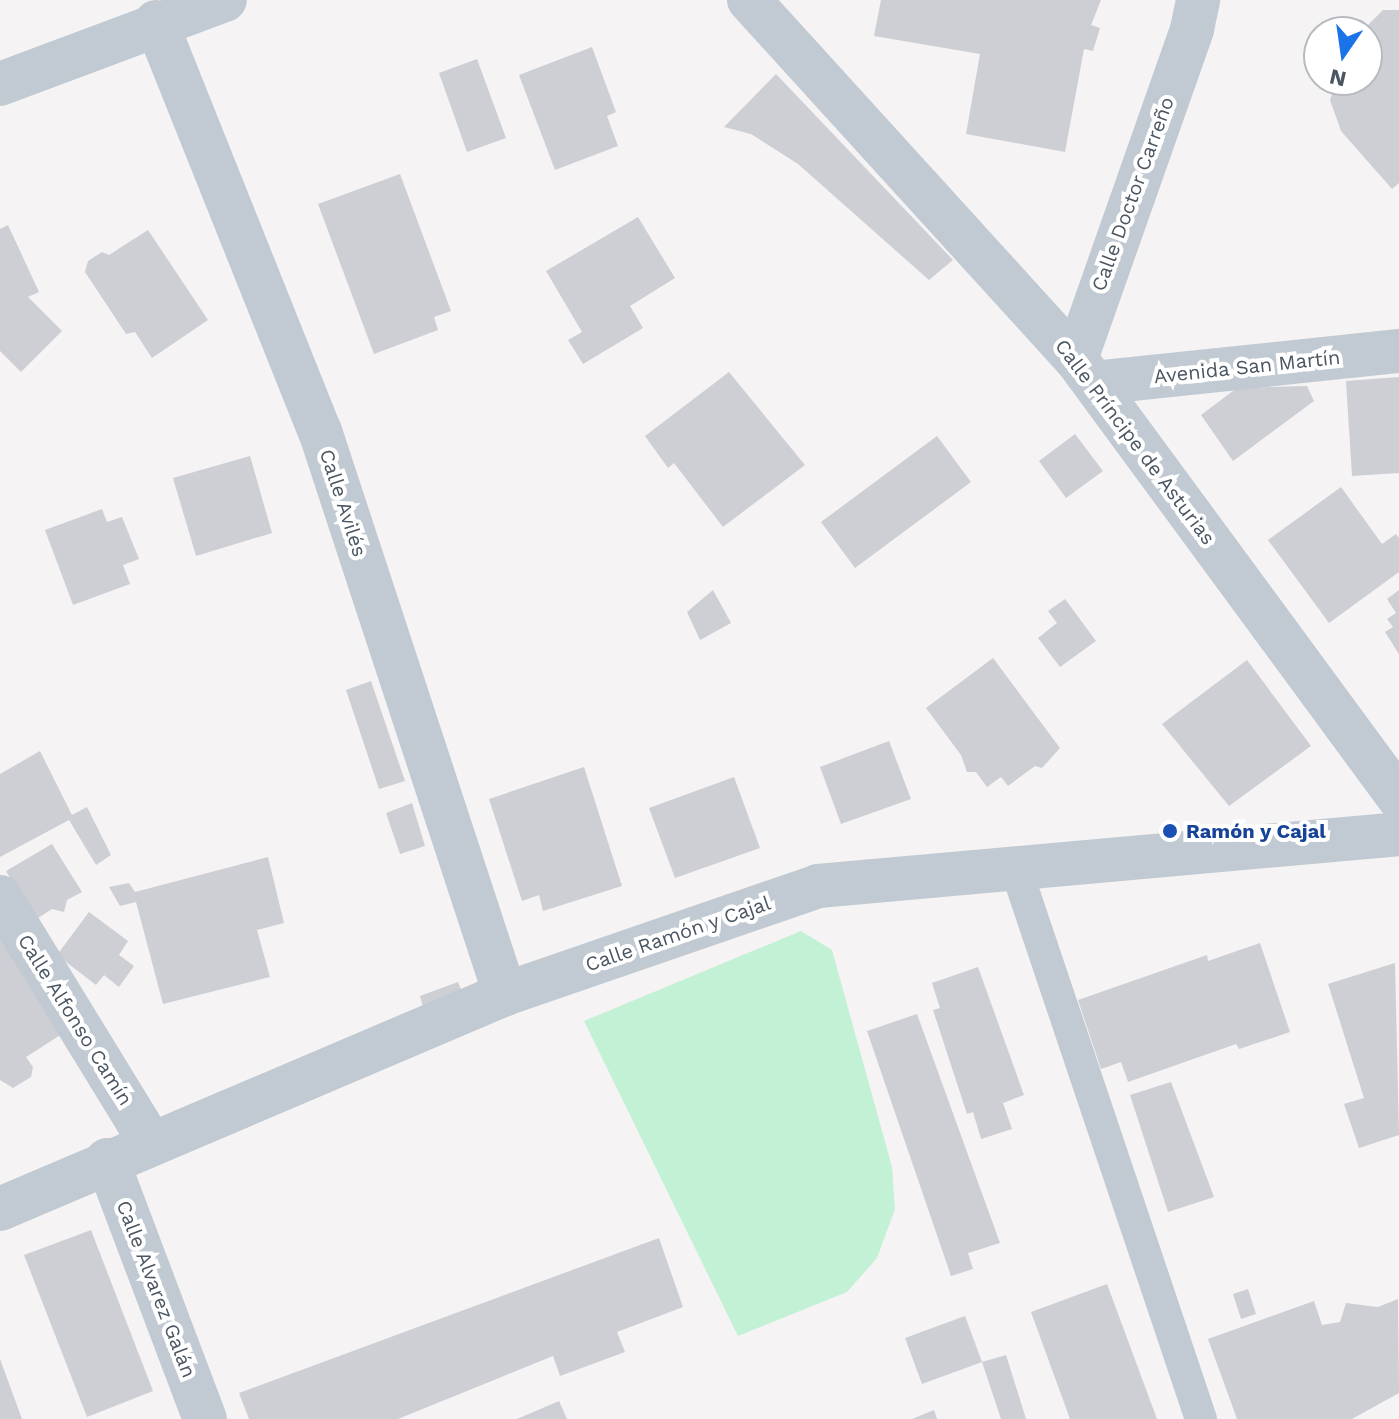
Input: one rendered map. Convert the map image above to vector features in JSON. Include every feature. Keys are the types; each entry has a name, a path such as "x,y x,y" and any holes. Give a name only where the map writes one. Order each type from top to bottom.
{"street":[{"path":"0,84 156,22 225,0"},
{"name":"Calle Príncipe de Asturias","path":"749,0 1085,371 1399,798"},
{"name":"Calle Doctor Carreño","path":"1085,371 1195,15 1225,0"},
{"name":"Calle Avilés","path":"156,22 320,431 505,994"},
{"name":"Avenida San Martín","path":"1085,371 1399,351"},
{"name":"Calle Ramón y Cajal","path":"0,1209 107,1160 505,994 818,886 1399,834"},
{"name":"Calle Alfonso Camín","path":"0,897 150,1142"},
{"name":"Calle Alvarez Galán","path":"107,1160 205,1419"}],"lane":[{"path":"1016,869 1201,1419"}],"green space":[{"path":"801,931 832,950 892,1167 895,1209 877,1258 847,1292 738,1336 584,1021"}],"building":[{"path":"881,0 1101,0 1091,25 1100,28 1093,51 1084,49 1065,152 966,134 980,54 874,36"},
{"path":"1383,10 1399,10 1399,183 1392,189 1341,131 1330,100 1331,96 1383,96 1383,16 1377,16"},
{"path":"592,47 616,112 607,116 618,146 555,170 519,75"},
{"path":"477,59 506,138 467,152 439,73"},
{"path":"776,74 953,260 929,280 798,164 751,134 724,127"},
{"path":"400,174 451,311 434,317 438,330 374,354 318,204"},
{"path":"638,217 675,278 630,306 643,328 583,364 568,340 582,332 546,271"},
{"path":"8,225 39,292 28,297 62,331 21,372 0,351 0,229"},
{"path":"148,230 208,320 152,358 135,332 126,334 85,272 88,261 102,252 109,255"},
{"path":"729,372 805,465 723,527 674,463 668,468 645,436"},
{"path":"1399,377 1399,473 1352,476 1346,381"},
{"path":"1307,386 1314,401 1233,461 1201,415 1237,388"},
{"path":"1075,434 1103,471 1066,498 1039,461"},
{"path":"937,436 971,482 855,568 821,522"},
{"path":"250,456 272,533 196,556 173,478"},
{"path":"1341,487 1382,544 1396,534 1399,538 1399,572 1329,623 1268,540"},
{"path":"102,509 107,522 122,517 139,559 123,565 130,584 73,605 45,530"},
{"path":"713,590 731,623 700,640 687,612"},
{"path":"1399,590 1399,654 1385,632 1393,627 1387,619 1396,613 1387,599"},
{"path":"1065,599 1096,641 1060,667 1038,638 1057,623 1048,611"},
{"path":"993,658 1060,748 1042,768 1035,766 1008,786 1001,777 987,787 976,772 967,772 961,755 926,708"},
{"path":"1247,660 1311,746 1229,806 1162,724"},
{"path":"371,681 405,781 379,789 346,690"},
{"path":"889,741 911,799 841,824 820,767"},
{"path":"40,751 72,815 87,807 111,855 96,865 69,820 0,857 0,774"},
{"path":"584,767 622,886 543,911 539,895 522,901 489,799"},
{"path":"734,777 760,848 675,878 649,808"},
{"path":"412,803 425,846 400,854 386,813"},
{"path":"52,844 82,892 67,900 64,912 52,909 35,920 6,871"},
{"path":"268,857 284,923 257,930 270,977 163,1004 136,902 120,906 109,887 129,883 135,892"},
{"path":"89,912 128,941 119,955 134,966 119,987 104,975 96,985 57,955"},
{"path":"0,937 62,1034 26,1057 33,1067 31,1077 13,1088 0,1080"},
{"path":"1260,943 1290,1032 1239,1049 1236,1044 1128,1082 1121,1062 1101,1069 1078,1000 1207,955 1208,961"},
{"path":"1395,963 1399,1135 1359,1148 1344,1104 1364,1098 1328,984"},
{"path":"978,967 1024,1095 1003,1103 1012,1129 981,1139 973,1112 967,1114 933,1010 940,1008 932,983"},
{"path":"458,982 462,992 423,1007 420,996"},
{"path":"917,1014 1000,1243 968,1253 973,1269 951,1276 867,1031"},
{"path":"1171,1082 1214,1197 1168,1212 1130,1095"},
{"path":"91,1230 153,1391 87,1417 24,1255"},
{"path":"659,1238 683,1307 617,1332 625,1352 560,1376 553,1356 398,1419 249,1419 239,1393"},
{"path":"1107,1284 1157,1419 1070,1419 1031,1312"},
{"path":"1248,1289 1256,1314 1241,1319 1233,1294"},
{"path":"1398,1299 1399,1393 1352,1419 1237,1419 1208,1339 1314,1301 1322,1325 1340,1322 1346,1303 1378,1307"},
{"path":"965,1316 982,1362 922,1384 905,1338"},
{"path":"1006,1355 1026,1419 1001,1419 982,1362"},
{"path":"0,1359 22,1419 0,1419"},
{"path":"559,1401 567,1419 517,1419"},
{"path":"934,1410 937,1419 912,1419"}],"place":[{"name":"Ramón y Cajal","path":"1170,831"}]}
